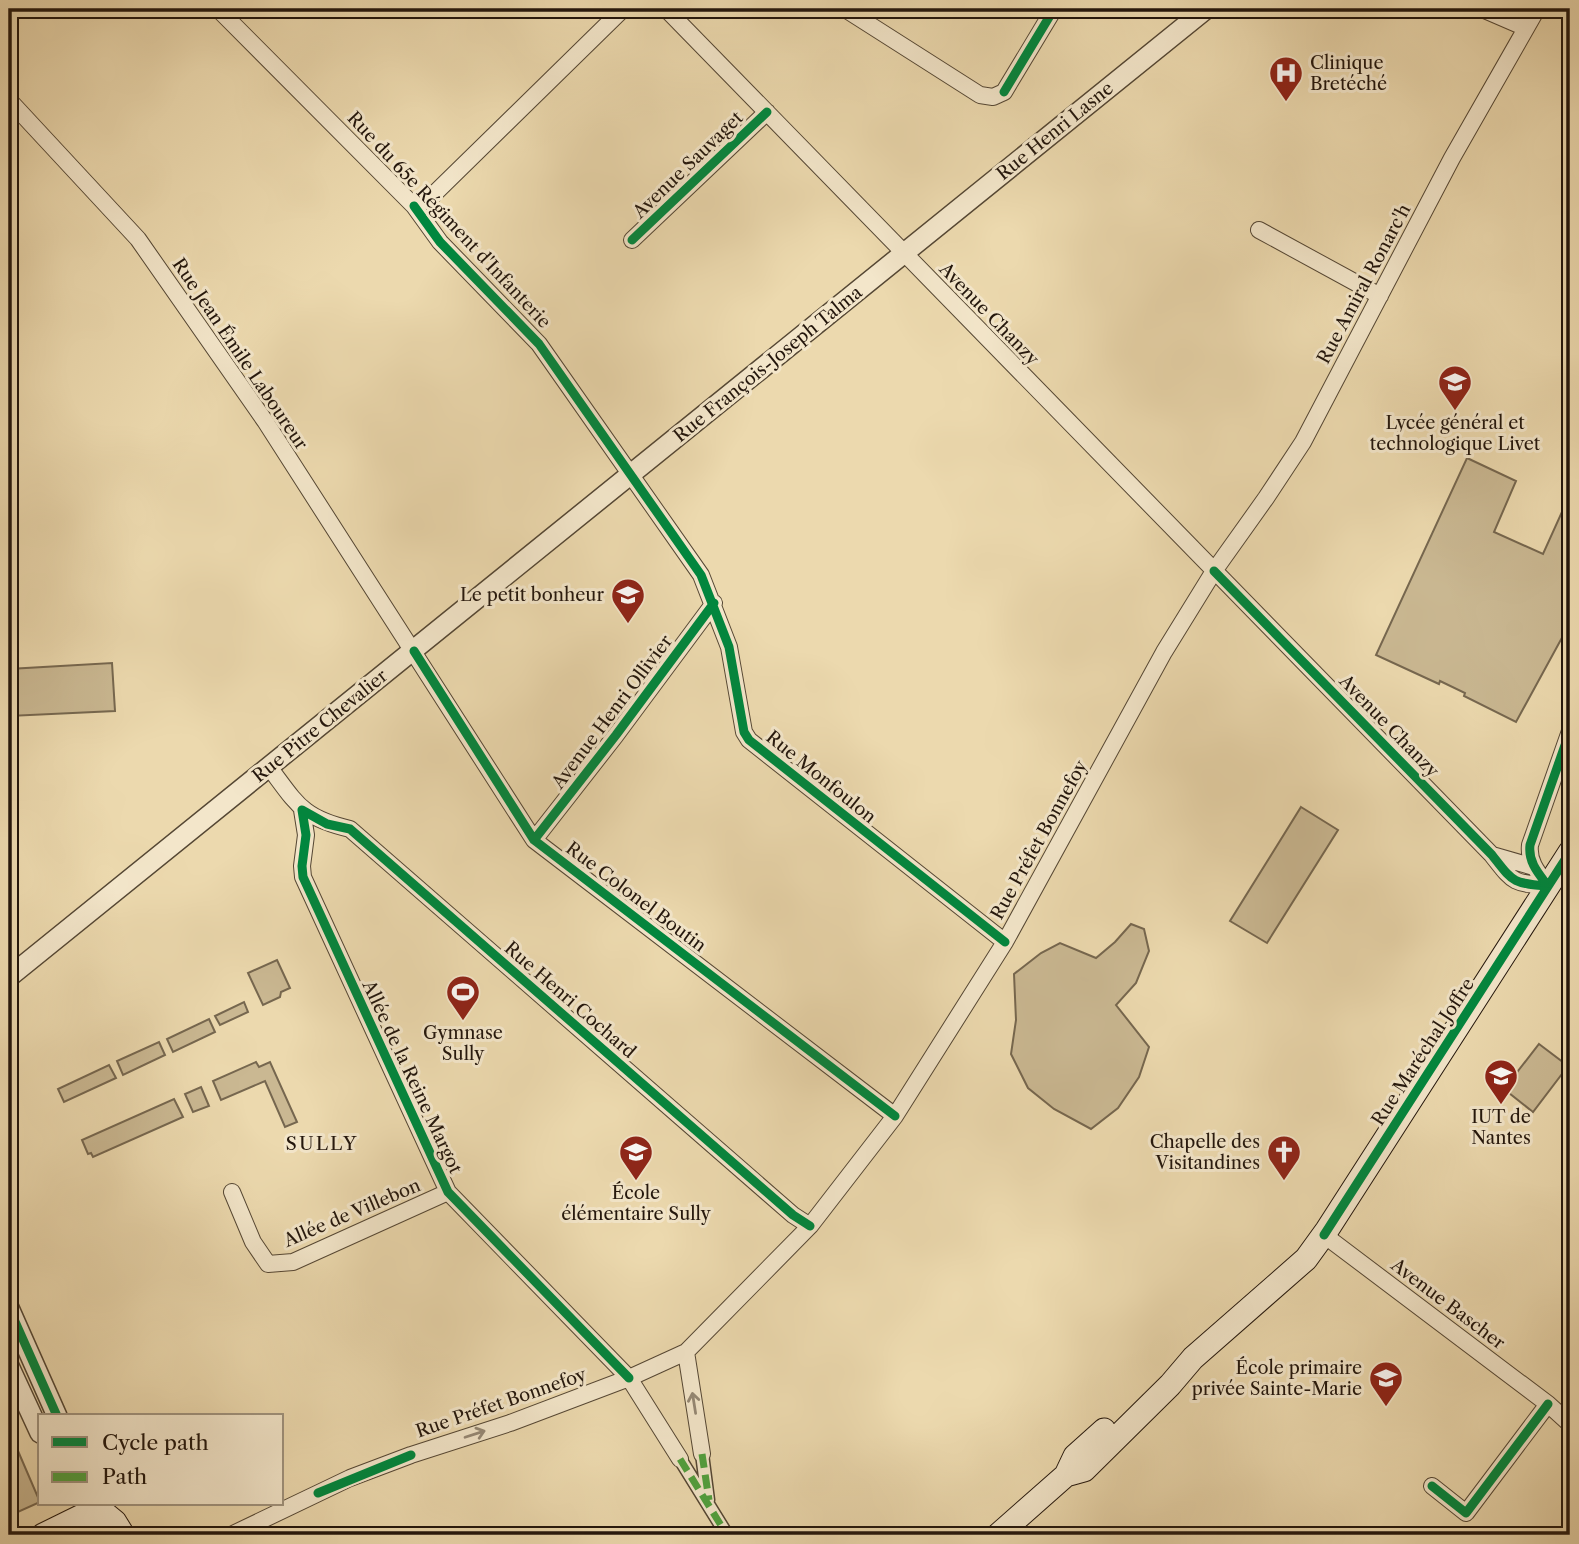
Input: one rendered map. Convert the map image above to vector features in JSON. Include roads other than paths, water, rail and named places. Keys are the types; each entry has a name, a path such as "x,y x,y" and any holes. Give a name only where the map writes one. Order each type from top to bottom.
{"main road":[{"name":"Rue Maréchal Joffre","path":"1000,1535 1066,1475 1084,1470 1170,1385 1193,1358 1306,1259 1570,852"},
{"path":"43,1535 75,1520 108,1517"}],"street":[{"name":"Rue du 65e Régiment d'Infanterie","path":"218,9 414,206 440,242 539,344 632,475"},
{"path":"414,206 432,196 623,9"},
{"name":"Avenue Chanzy","path":"666,9 1492,855 1509,877 1520,884 1548,886"},
{"path":"845,9 981,95 993,97 1004,92 1054,9"},
{"name":"Rue Henri Lasne","path":"904,253 1206,9"},
{"path":"1482,9 1526,28"},
{"name":"Rue Amiral Ronarc'h","path":"1214,571 1303,442 1452,159 1537,9"},
{"name":"Rue Jean Émile Laboureur","path":"9,100 138,239 265,421 414,651"},
{"name":"Avenue Sauvaget","path":"632,240 766,112"},
{"path":"1259,230 1380,296"},
{"name":"Rue François-Joseph Talma","path":"632,475 904,253"},
{"name":"Rue Pitre Chevalier","path":"9,977 632,475"},
{"name":"Rue Monfoulon","path":"632,475 701,575 714,603 729,646 744,732 749,740 1005,942"},
{"name":"Rue Préfet Bonnefoy","path":"231,1535 350,1478 510,1423 629,1378 686,1352 810,1226 895,1116 1005,942 1164,652 1214,571"},
{"name":"Avenue Henri Ollivier","path":"534,840 714,603"},
{"name":"Rue Colonel Boutin","path":"414,651 534,840 895,1116"},
{"path":"1548,886 1534,867 1529,854 1570,731"},
{"name":"Rue Henri Cochard","path":"269,767 302,810 327,824 350,829 793,1215 810,1226"},
{"name":"Allée de la Reine Margot","path":"302,810 306,835 303,877 448,1192 629,1378 680,1459"},
{"name":"Avenue Chanzy","path":"1492,855 1534,867"},
{"name":"Allée de Villebon","path":"232,1192 253,1242 268,1264 293,1262 448,1192"},
{"name":"Avenue Bascher","path":"1324,1235 1548,1404 1570,1424"},
{"path":"9,1308 56,1414"},
{"path":"686,1352 709,1507"},
{"path":"9,1366 38,1429"},
{"path":"1432,1486 1466,1513 1548,1404"},
{"path":"680,1459 727,1535"}],"place":[{"name":"Clinique Bretéché","path":"1286,103"},
{"name":"Lycée général et technologique Livet","path":"1455,412"},
{"name":"Le petit bonheur","path":"628,625"},
{"name":"Gymnase Sully","path":"463,1022"},
{"name":"IUT de Nantes","path":"1501,1106"},
{"name":"École élémentaire Sully","path":"636,1182"},
{"name":"Chapelle des Visitandines","path":"1284,1182"},
{"name":"École primaire privée Sainte-Marie","path":"1386,1408"}],"district":[{"name":"SULLY","path":"322,1143"}]}
